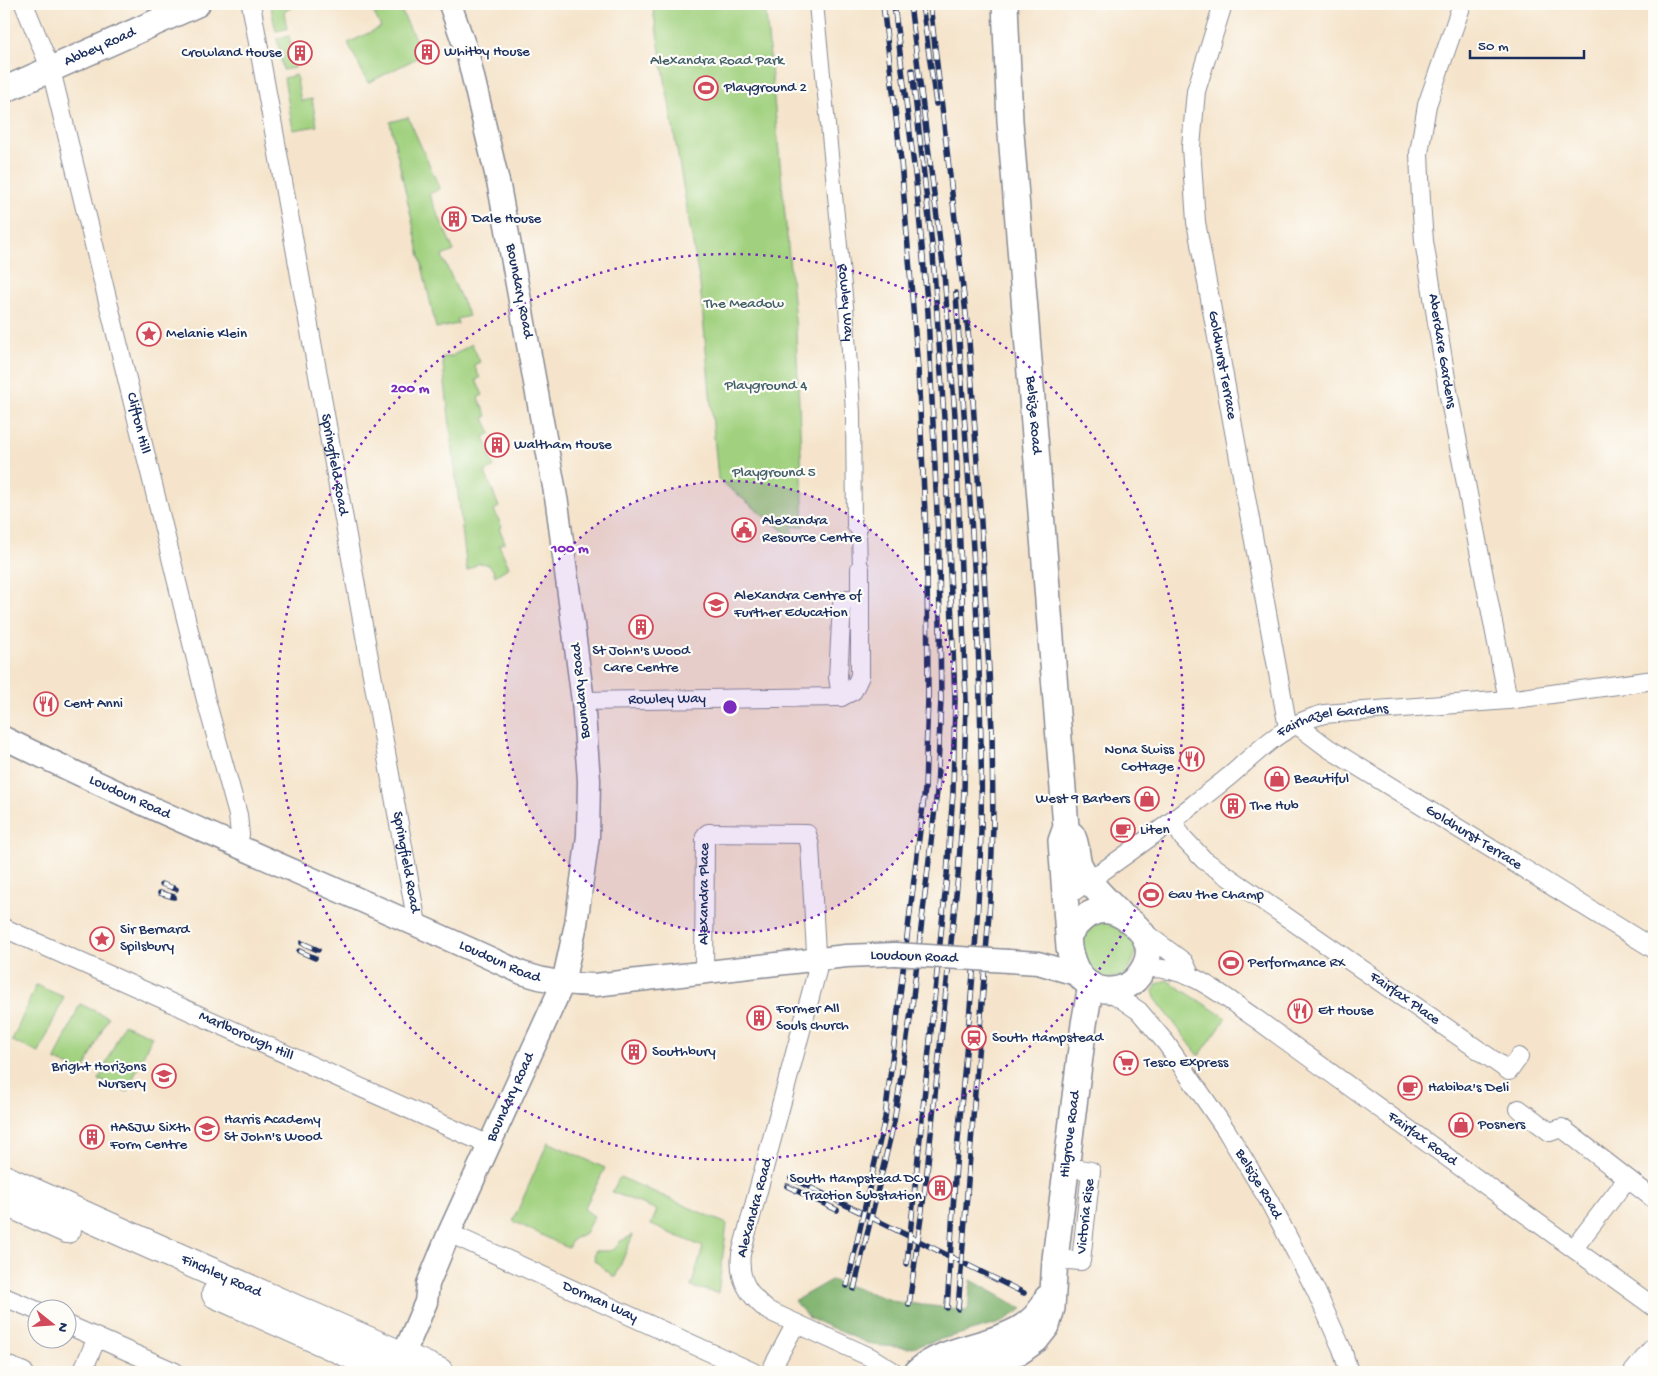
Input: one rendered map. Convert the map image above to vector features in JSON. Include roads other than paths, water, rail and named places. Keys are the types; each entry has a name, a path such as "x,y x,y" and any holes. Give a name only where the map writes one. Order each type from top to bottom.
{"highway":[{"name":"Finchley Road","path":"4,1179 168,1254 397,1364"},
{"name":"Finchley Road","path":"4,1201 397,1364 439,1372"}],"main road":[{"name":"Abbey Road","path":"4,90 197,4"},
{"name":"Belsize Road","path":"1005,4 1010,121 1066,827 1061,840 1069,941"},
{"name":"Belsize Road","path":"1066,827 1075,839 1079,864 1089,881 1118,912"},
{"path":"1103,910 1118,912 1140,930 1146,938 1148,948 1142,972 1132,983 1123,988 1092,983 1069,941 1077,923 1089,914 1103,910"},
{"name":"Hilgrove Road","path":"953,1372 1021,1351 1036,1340 1047,1326 1052,1308 1052,1284 1066,1167 1092,983"},
{"name":"Hilgrove Road","path":"917,1372 933,1360 1008,1335 1028,1324 1044,1304 1052,1284"}],"street":[{"name":"Clifton Hill","path":"24,4 51,70 206,700 238,815 240,835 234,845"},
{"name":"Springfield Road","path":"251,4 417,924"},
{"name":"Boundary Road","path":"397,1364 426,1302 428,1284 449,1233 563,983 576,924 588,836 588,780 583,701 562,530 499,186 476,90 450,4"},
{"name":"Rowley Way","path":"583,701 841,697 853,691 860,676 859,530 854,526 853,412 846,306 816,4"},
{"name":"Goldhurst Terrace","path":"1223,4 1196,91 1191,147 1196,222 1292,726 1654,949"},
{"name":"Aberdare Gardens","path":"1462,4 1427,105 1418,153 1421,201 1424,241 1448,391 1508,700"},
{"name":"Fairhazel Gardens","path":"1066,897 1173,820 1239,768 1271,738 1292,726 1324,714 1508,700 1654,680"},
{"name":"Loudoun Road","path":"4,739 234,845 417,924 522,973 563,983 595,985 817,961 846,956 895,954 1038,964 1092,983"},
{"name":"Fairfax Place","path":"1173,820 1183,838 1204,860 1392,991 1509,1071 1519,1057"},
{"name":"Alexandra Place","path":"704,974 703,838 708,833 807,834 810,846 817,961"},
{"name":"Marlborough Hill","path":"4,928 489,1145"},
{"name":"Fairfax Road","path":"1140,930 1180,958 1190,974"},
{"path":"1038,964 1054,958 1069,941"},
{"name":"Alexandra Road","path":"817,961 814,982 740,1266 741,1279 753,1298 766,1310 795,1325 870,1357 894,1372"},
{"name":"Fairfax Road","path":"1142,972 1166,968 1190,974 1255,1018 1654,1307"},
{"path":"1139,1011 1142,972"},
{"name":"Belsize Road","path":"1092,983 1139,1011 1181,1062 1226,1130 1269,1201 1316,1291 1342,1349 1348,1372"},
{"path":"1519,1110 1550,1132 1562,1128 1654,1199"},
{"path":"1574,1248 1628,1179"},
{"name":"Dorman Way","path":"449,1233 753,1372"},
{"path":"4,1296 28,1307"},
{"path":"770,1372 795,1325"},
{"path":"78,1329 174,1372"},
{"path":"82,1372 97,1338"},
{"path":"1633,1372 1654,1346"},
{"path":"4,1364 24,1372"}],"railway":[{"path":"847,1286 885,1118 925,789 928,697 927,555 918,369 901,161 883,4"},
{"path":"854,1289 894,1122 912,1006 937,791 941,699 939,556 928,312 916,182 894,4"},
{"path":"909,1305 926,1181 958,876 964,792 966,699 955,416 944,273 910,4"},
{"path":"922,4 936,104"},
{"path":"930,4 969,340 992,730 993,826 990,901 958,1309"},
{"path":"907,1264 947,875 953,792 955,699 944,418 933,254 912,70"},
{"path":"947,1308 956,1161 975,946 981,829 980,695 977,628 956,293"},
{"path":"162,884 176,889"},
{"path":"160,893 174,897"},
{"path":"302,943 318,950"},
{"path":"299,951 315,958"},
{"path":"791,1178 1024,1293"},
{"path":"787,1186 837,1210"}],"place":[{"name":"Whitby House","path":"427,52"},
{"name":"Crowland House","path":"300,53"},
{"name":"Playground 2","path":"706,88"},
{"name":"Dale House","path":"454,219"},
{"name":"Melanie Klein","path":"149,334"},
{"name":"Waltham House","path":"497,445"},
{"name":"Alexandra Resource Centre","path":"744,530"},
{"name":"Alexandra Centre of Further Education","path":"716,605"},
{"name":"St John's Wood Care Centre","path":"641,627"},
{"name":"Cent Anni","path":"46,704"},
{"name":"Nona Swiss Cottage","path":"1192,759"},
{"name":"Beautiful","path":"1277,779"},
{"name":"West 9 Barbers","path":"1147,799"},
{"name":"The Hub","path":"1233,806"},
{"name":"Liten","path":"1123,830"},
{"name":"Gav the Champ","path":"1151,895"},
{"name":"Sir Bernard Spilsbury","path":"102,939"},
{"name":"Performance RX","path":"1231,963"},
{"name":"Et House","path":"1300,1011"},
{"name":"Former All Souls church","path":"759,1018"},
{"name":"South Hampstead","path":"974,1038"},
{"name":"Southbury","path":"634,1052"},
{"name":"Tesco Express","path":"1126,1063"},
{"name":"Bright Horizons Nursery","path":"164,1076"},
{"name":"Habiba's Deli","path":"1410,1088"},
{"name":"Posners","path":"1461,1125"},
{"name":"Harris Academy St John's Wood","path":"207,1129"},
{"name":"HASJW Sixth Form Centre","path":"92,1137"},
{"name":"South Hampstead DC Traction Substation","path":"940,1188"}],"park label":[{"name":"Alexandra Road Park","path":"717,61"},
{"name":"The Meadow","path":"744,304"},
{"name":"Playground 4","path":"766,386"},
{"name":"Playground 5","path":"774,473"}]}
